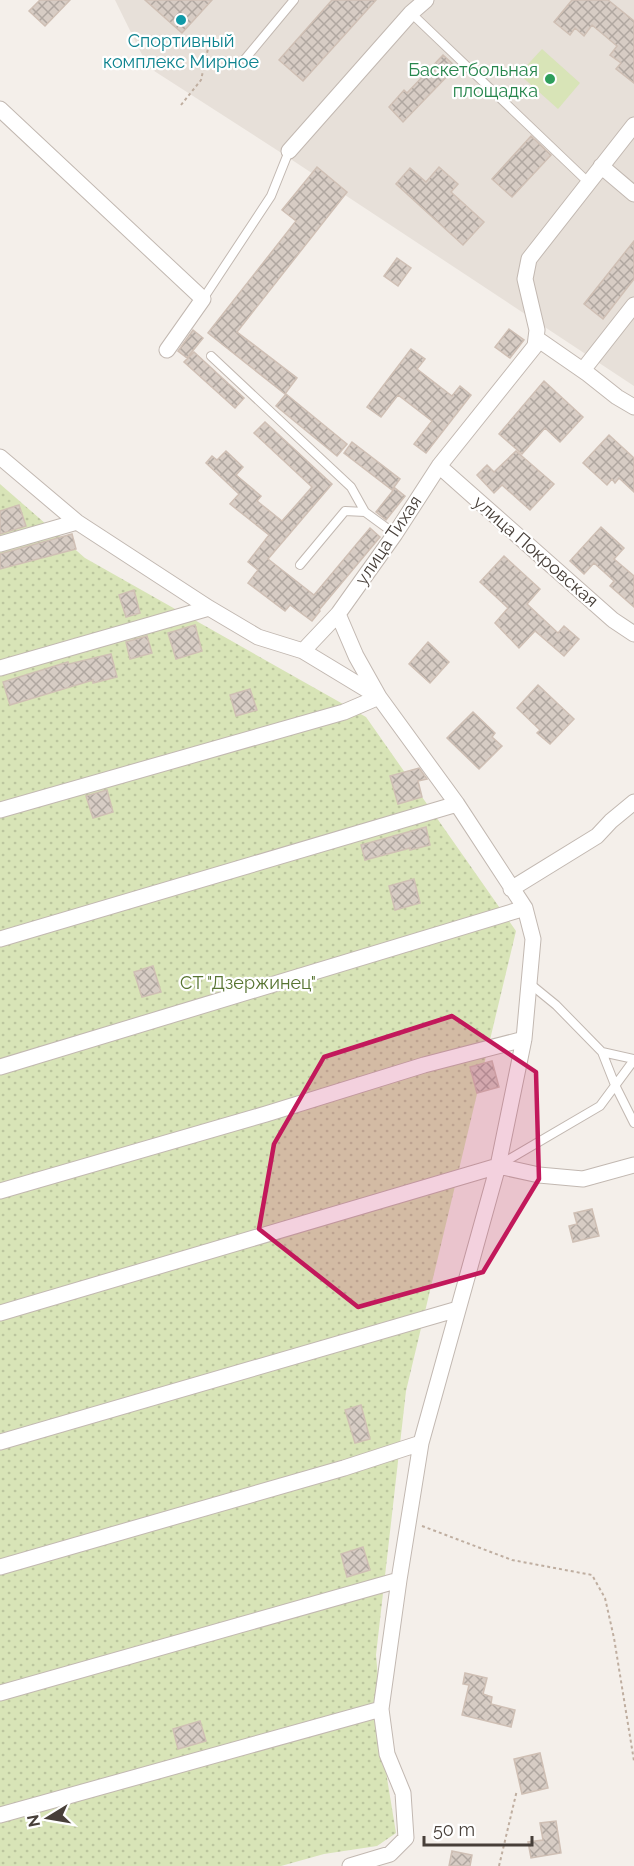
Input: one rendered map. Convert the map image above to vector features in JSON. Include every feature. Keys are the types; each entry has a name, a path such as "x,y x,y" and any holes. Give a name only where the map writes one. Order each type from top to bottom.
{"street":[{"path":"289,151 411,13 426,0"},
{"path":"0,109 203,299 167,350"},
{"path":"634,125 529,259 525,279 537,330 536,338 634,407"},
{"path":"601,166 634,194"},
{"path":"583,370 634,305"},
{"name":"улица Тихая","path":"303,651 338,614 439,466 535,346 536,338"},
{"path":"0,457 77,522 209,608 258,637 303,651 379,697"},
{"name":"улица Покровская","path":"439,466 613,620 634,634"},
{"path":"0,544 77,522"},
{"path":"0,668 209,608"},
{"path":"338,614 356,656 379,697 457,804 525,908 533,939 524,1039 498,1166 421,1443 399,1580 381,1709 387,1754 403,1793 406,1838 390,1854 350,1866"},
{"path":"0,810 344,712 379,697"},
{"path":"511,889 597,836 634,802"},
{"path":"0,939 457,804"},
{"path":"0,1067 525,908"},
{"path":"0,1191 266,1114 424,1065 524,1039"},
{"path":"0,1313 498,1166 539,1175 583,1179 634,1165"},
{"path":"0,1442 458,1309"},
{"path":"0,1567 344,1468 421,1443"},
{"path":"0,1693 399,1580"},
{"path":"0,1815 381,1709"}],"lane":[{"path":"245,59 294,0"},
{"path":"411,13 588,182"},
{"path":"203,299 272,196 289,151"},
{"path":"211,356 351,487 365,512 394,534"},
{"path":"300,565 345,511 365,512"},
{"path":"529,983 556,1005 602,1052 634,1123"},
{"path":"498,1166 600,1106 634,1059 602,1052"}],"path":[{"path":"181,105 201,80 209,44"},
{"path":"408,1521 512,1560 592,1575 605,1598 614,1638 634,1761"},
{"path":"498,1866 517,1790"}],"highlighted area":[{"path":"452,1016 536,1072 539,1179 483,1272 358,1307 259,1229 274,1144 324,1057"}],"shaded area":[{"path":"115,0 634,0 634,386 148,67"}],"green space":[{"name":"Баскетбольная площадка","path":"542,49 580,83 558,109 519,74"},
{"name":"СТ \"Дзержинец\"","path":"0,484 85,558 366,717 516,931 406,1391 376,1655 387,1778 396,1833 377,1846 324,1854 281,1866 0,1866"}],"building":[{"path":"40,0 70,0 45,26 29,11"},
{"name":"Спортивный комплекс Мирное","path":"145,0 212,0 182,33"},
{"path":"332,0 376,0 303,81 279,60"},
{"path":"572,0 608,0 634,21 634,83 616,69 621,63 610,55 617,46 592,25 584,36 575,28 570,35 554,22"},
{"path":"443,55 456,67 403,122 389,107 404,90 407,93"},
{"path":"531,136 551,155 512,197 492,179"},
{"path":"317,167 347,192 237,332 297,378 285,394 208,333 296,221 282,210"},
{"path":"439,167 458,184 451,192 484,222 463,245 396,184 410,168 426,182"},
{"path":"634,241 634,279 603,319 584,304"},
{"path":"397,258 411,268 398,286 384,276"},
{"path":"509,329 524,340 510,358 495,347"},
{"path":"193,330 203,338 187,358 178,351"},
{"path":"411,349 425,359 417,369 452,396 460,386 471,395 426,453 414,444 432,421 398,395 381,417 367,407"},
{"path":"194,352 244,398 235,408 184,362"},
{"path":"544,381 583,417 560,442 545,428 522,454 499,434"},
{"path":"286,394 347,444 337,456 276,406"},
{"path":"265,422 332,484 268,559 314,595 370,528 380,537 312,621 290,605 285,611 248,583 258,570 248,562 269,535 230,504 239,494 206,463 212,456 217,460 226,451 243,467 236,475 261,496 257,501 282,521 312,487 254,433"},
{"path":"609,435 634,458 634,492 619,478 615,483 612,479 607,485 583,463"},
{"path":"352,442 400,479 392,490 344,453"},
{"path":"516,451 554,484 530,510 502,485 494,493 477,475 487,465 494,472"},
{"path":"395,488 405,496 386,520 376,512"},
{"path":"19,505 26,526 0,534 0,511"},
{"path":"601,527 624,548 614,559 634,576 634,607 610,586 614,581 594,563 584,574 570,561"},
{"path":"72,534 76,549 0,569 0,554"},
{"path":"504,556 540,589 527,604 558,633 564,626 579,639 564,656 535,631 519,648 495,623 508,608 480,582"},
{"path":"134,590 140,613 126,617 119,595"},
{"path":"195,625 202,651 176,659 168,633"},
{"path":"147,636 152,653 130,659 126,642"},
{"path":"428,642 449,662 430,683 409,664"},
{"path":"111,654 117,677 93,683 93,680 10,705 3,682 68,662 69,664"},
{"path":"538,685 574,719 550,744 537,733 540,730 517,708"},
{"path":"250,689 257,710 236,716 230,695"},
{"path":"473,712 495,733 492,737 502,746 479,769 447,738"},
{"path":"419,768 427,779 418,781 422,797 398,804 390,776"},
{"path":"107,790 113,812 93,818 86,796"},
{"path":"426,827 430,845 365,860 361,845"},
{"path":"414,879 420,903 395,910 389,886"},
{"path":"153,966 161,992 142,997 134,972"},
{"path":"492,1061 499,1087 477,1093 470,1067"},
{"path":"592,1209 599,1236 573,1242 569,1226 577,1224 574,1213"},
{"path":"361,1405 370,1439 355,1443 345,1410"},
{"path":"363,1547 370,1570 347,1577 341,1554"},
{"path":"465,1673 487,1678 483,1694 492,1697 491,1704 515,1710 511,1727 462,1715 469,1685 463,1684"},
{"path":"200,1721 206,1741 178,1749 173,1729"},
{"path":"540,1753 548,1788 522,1794 514,1759"},
{"path":"556,1821 561,1853 531,1858 528,1842 543,1840 540,1823"},
{"path":"452,1851 472,1855 470,1866 449,1866"}],"place":[{"name":"Спортивный комплекс Мирное","path":"181,20"},
{"name":"Баскетбольная площадка","path":"550,79"}]}
